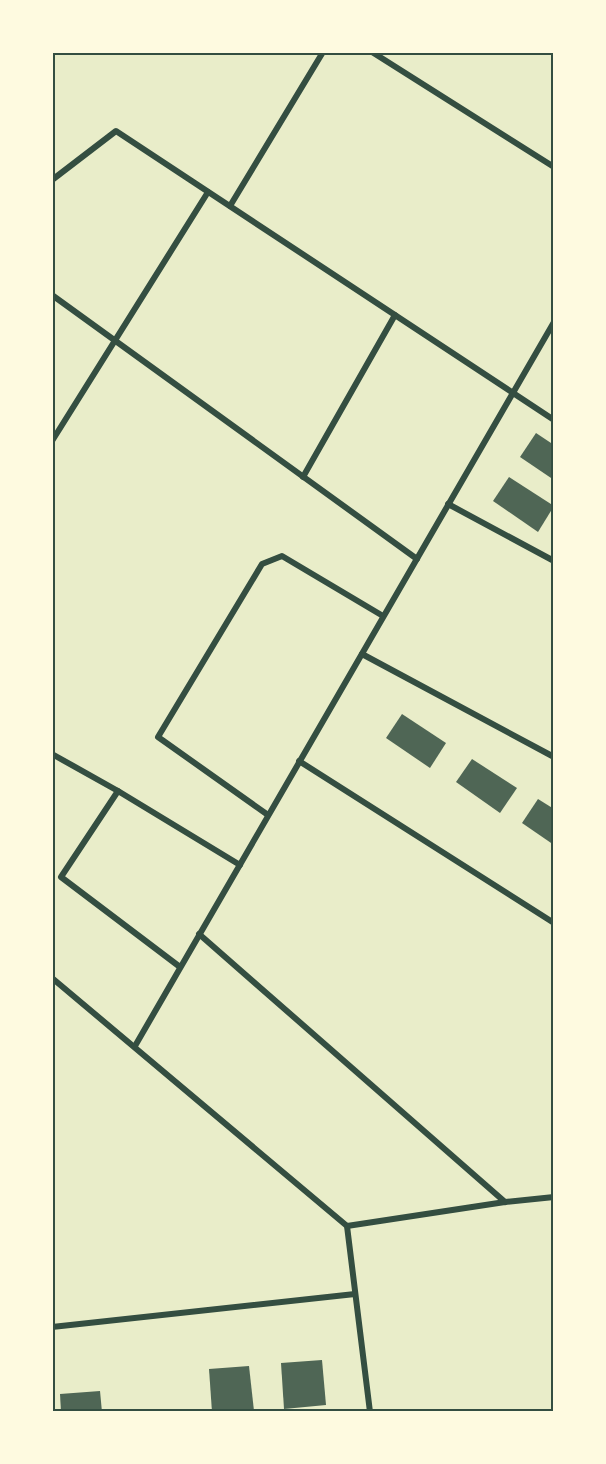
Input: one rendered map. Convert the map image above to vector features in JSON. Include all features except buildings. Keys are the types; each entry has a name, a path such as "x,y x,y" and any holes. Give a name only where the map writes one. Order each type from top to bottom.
{"street":[{"path":"230,206 323,52"},
{"path":"372,52 554,167"},
{"path":"52,180 116,130 554,420"},
{"path":"52,441 208,192"},
{"path":"52,295 417,559"},
{"path":"303,477 395,315"},
{"path":"135,1046 554,322"},
{"path":"448,504 554,561"},
{"path":"268,815 158,738 262,564 282,556 383,616"},
{"path":"362,654 554,757"},
{"path":"52,754 240,865"},
{"path":"299,761 554,923"},
{"path":"118,791 61,877 180,967"},
{"path":"200,934 505,1202"},
{"path":"52,978 347,1226 370,1412"},
{"path":"347,1226 505,1202 554,1197"},
{"path":"52,1327 355,1294"}]}
